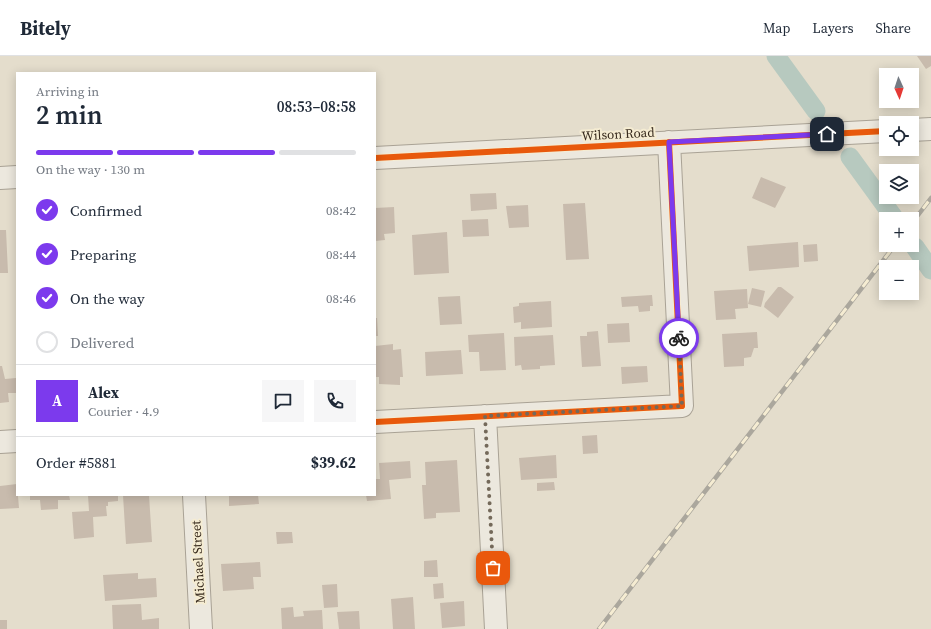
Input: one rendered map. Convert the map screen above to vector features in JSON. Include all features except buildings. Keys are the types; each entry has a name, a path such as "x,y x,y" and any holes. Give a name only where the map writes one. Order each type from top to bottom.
{"street":[{"path":"919,130 931,129"},
{"name":"Wilson Road","path":"376,158 879,131"},
{"path":"376,422 682,406 669,142"},
{"path":"0,178 16,177"},
{"path":"485,416 496,629"},
{"path":"0,442 16,441"},
{"name":"Michael Street","path":"194,496 202,629"}],"waterway":[{"path":"776,56 816,111"},
{"path":"850,157 890,212"},
{"path":"918,252 931,270"}],"railway":[{"path":"919,214 931,198"},
{"path":"599,629 890,252"}],"cycle path":[{"path":"376,158 879,131"},
{"path":"376,422 682,406 669,142"}],"way so far":[{"path":"493,568 485,416 682,406 679,338"}],"route":[{"path":"679,338 669,142 827,134"}]}
